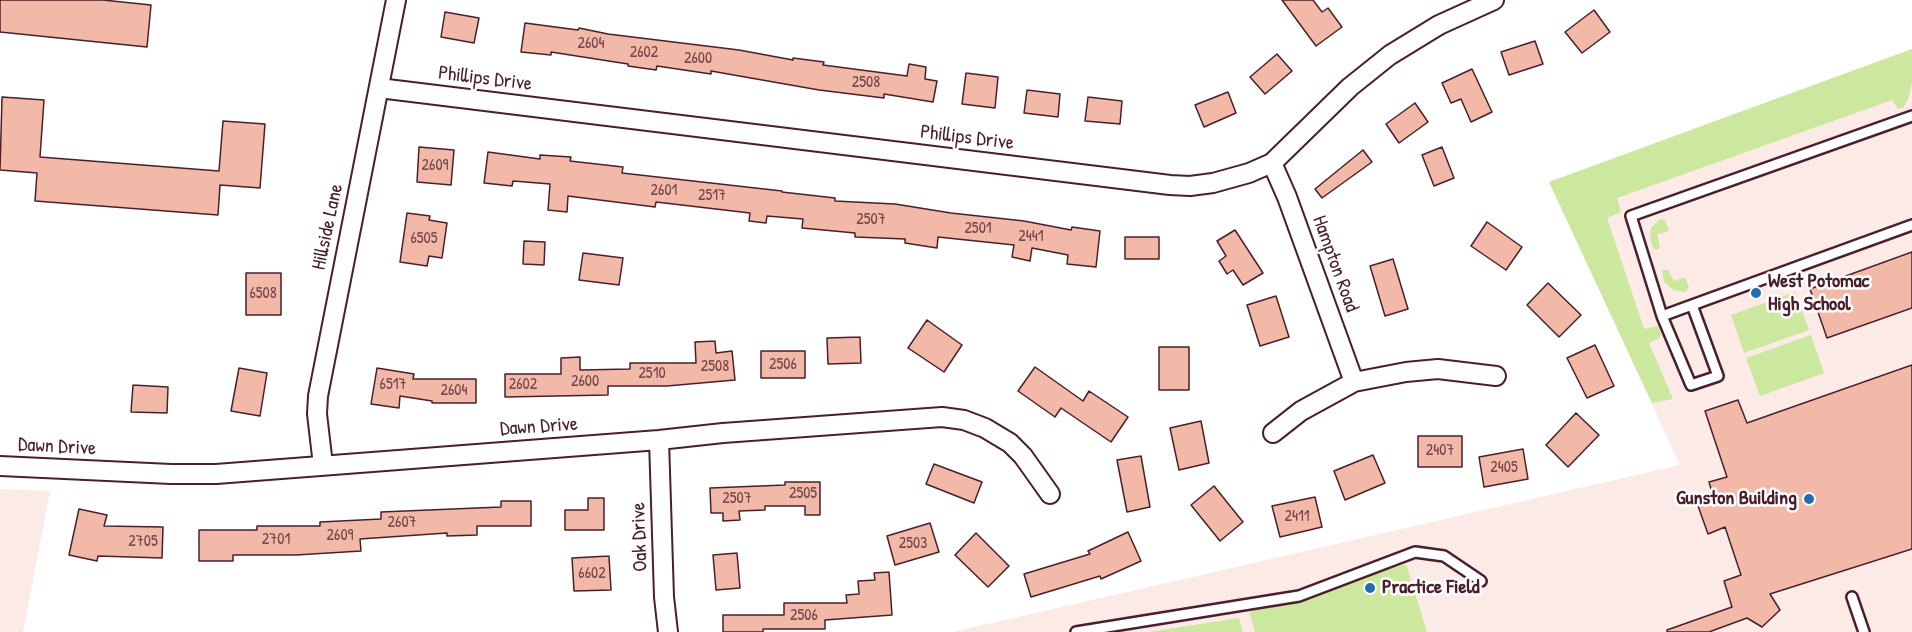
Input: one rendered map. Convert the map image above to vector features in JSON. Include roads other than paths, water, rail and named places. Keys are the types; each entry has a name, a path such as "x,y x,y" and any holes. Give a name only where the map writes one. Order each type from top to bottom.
{"street":[{"name":"Hillside Lane","path":"323,465 317,414 318,396 396,0"},
{"name":"Phillips Drive","path":"379,88 1190,186 1213,183 1272,163 1350,87 1390,55 1439,25 1494,0"},
{"name":"Hampton Road","path":"1272,163 1287,197 1354,382"},
{"path":"1273,433 1301,411 1354,382 1406,372 1438,369 1497,376"},
{"name":"Dawn Drive","path":"0,466 216,474 942,417 964,420 985,428 1010,443 1023,456 1050,494"},
{"name":"Oak Drive","path":"659,440 664,597 668,632"}],"lane":[{"path":"1692,305 1718,376 1691,386 1662,316 1631,216 1912,116"},
{"path":"1662,316 1912,225"},
{"path":"1076,632 1299,596 1415,552 1444,556 1480,581"},
{"path":"1852,597 1864,632"}],"place":[{"name":"West Potomac High School","path":"1756,293"},
{"name":"Gunston Building","path":"1809,499"},
{"name":"Practice Field","path":"1370,588"}]}
